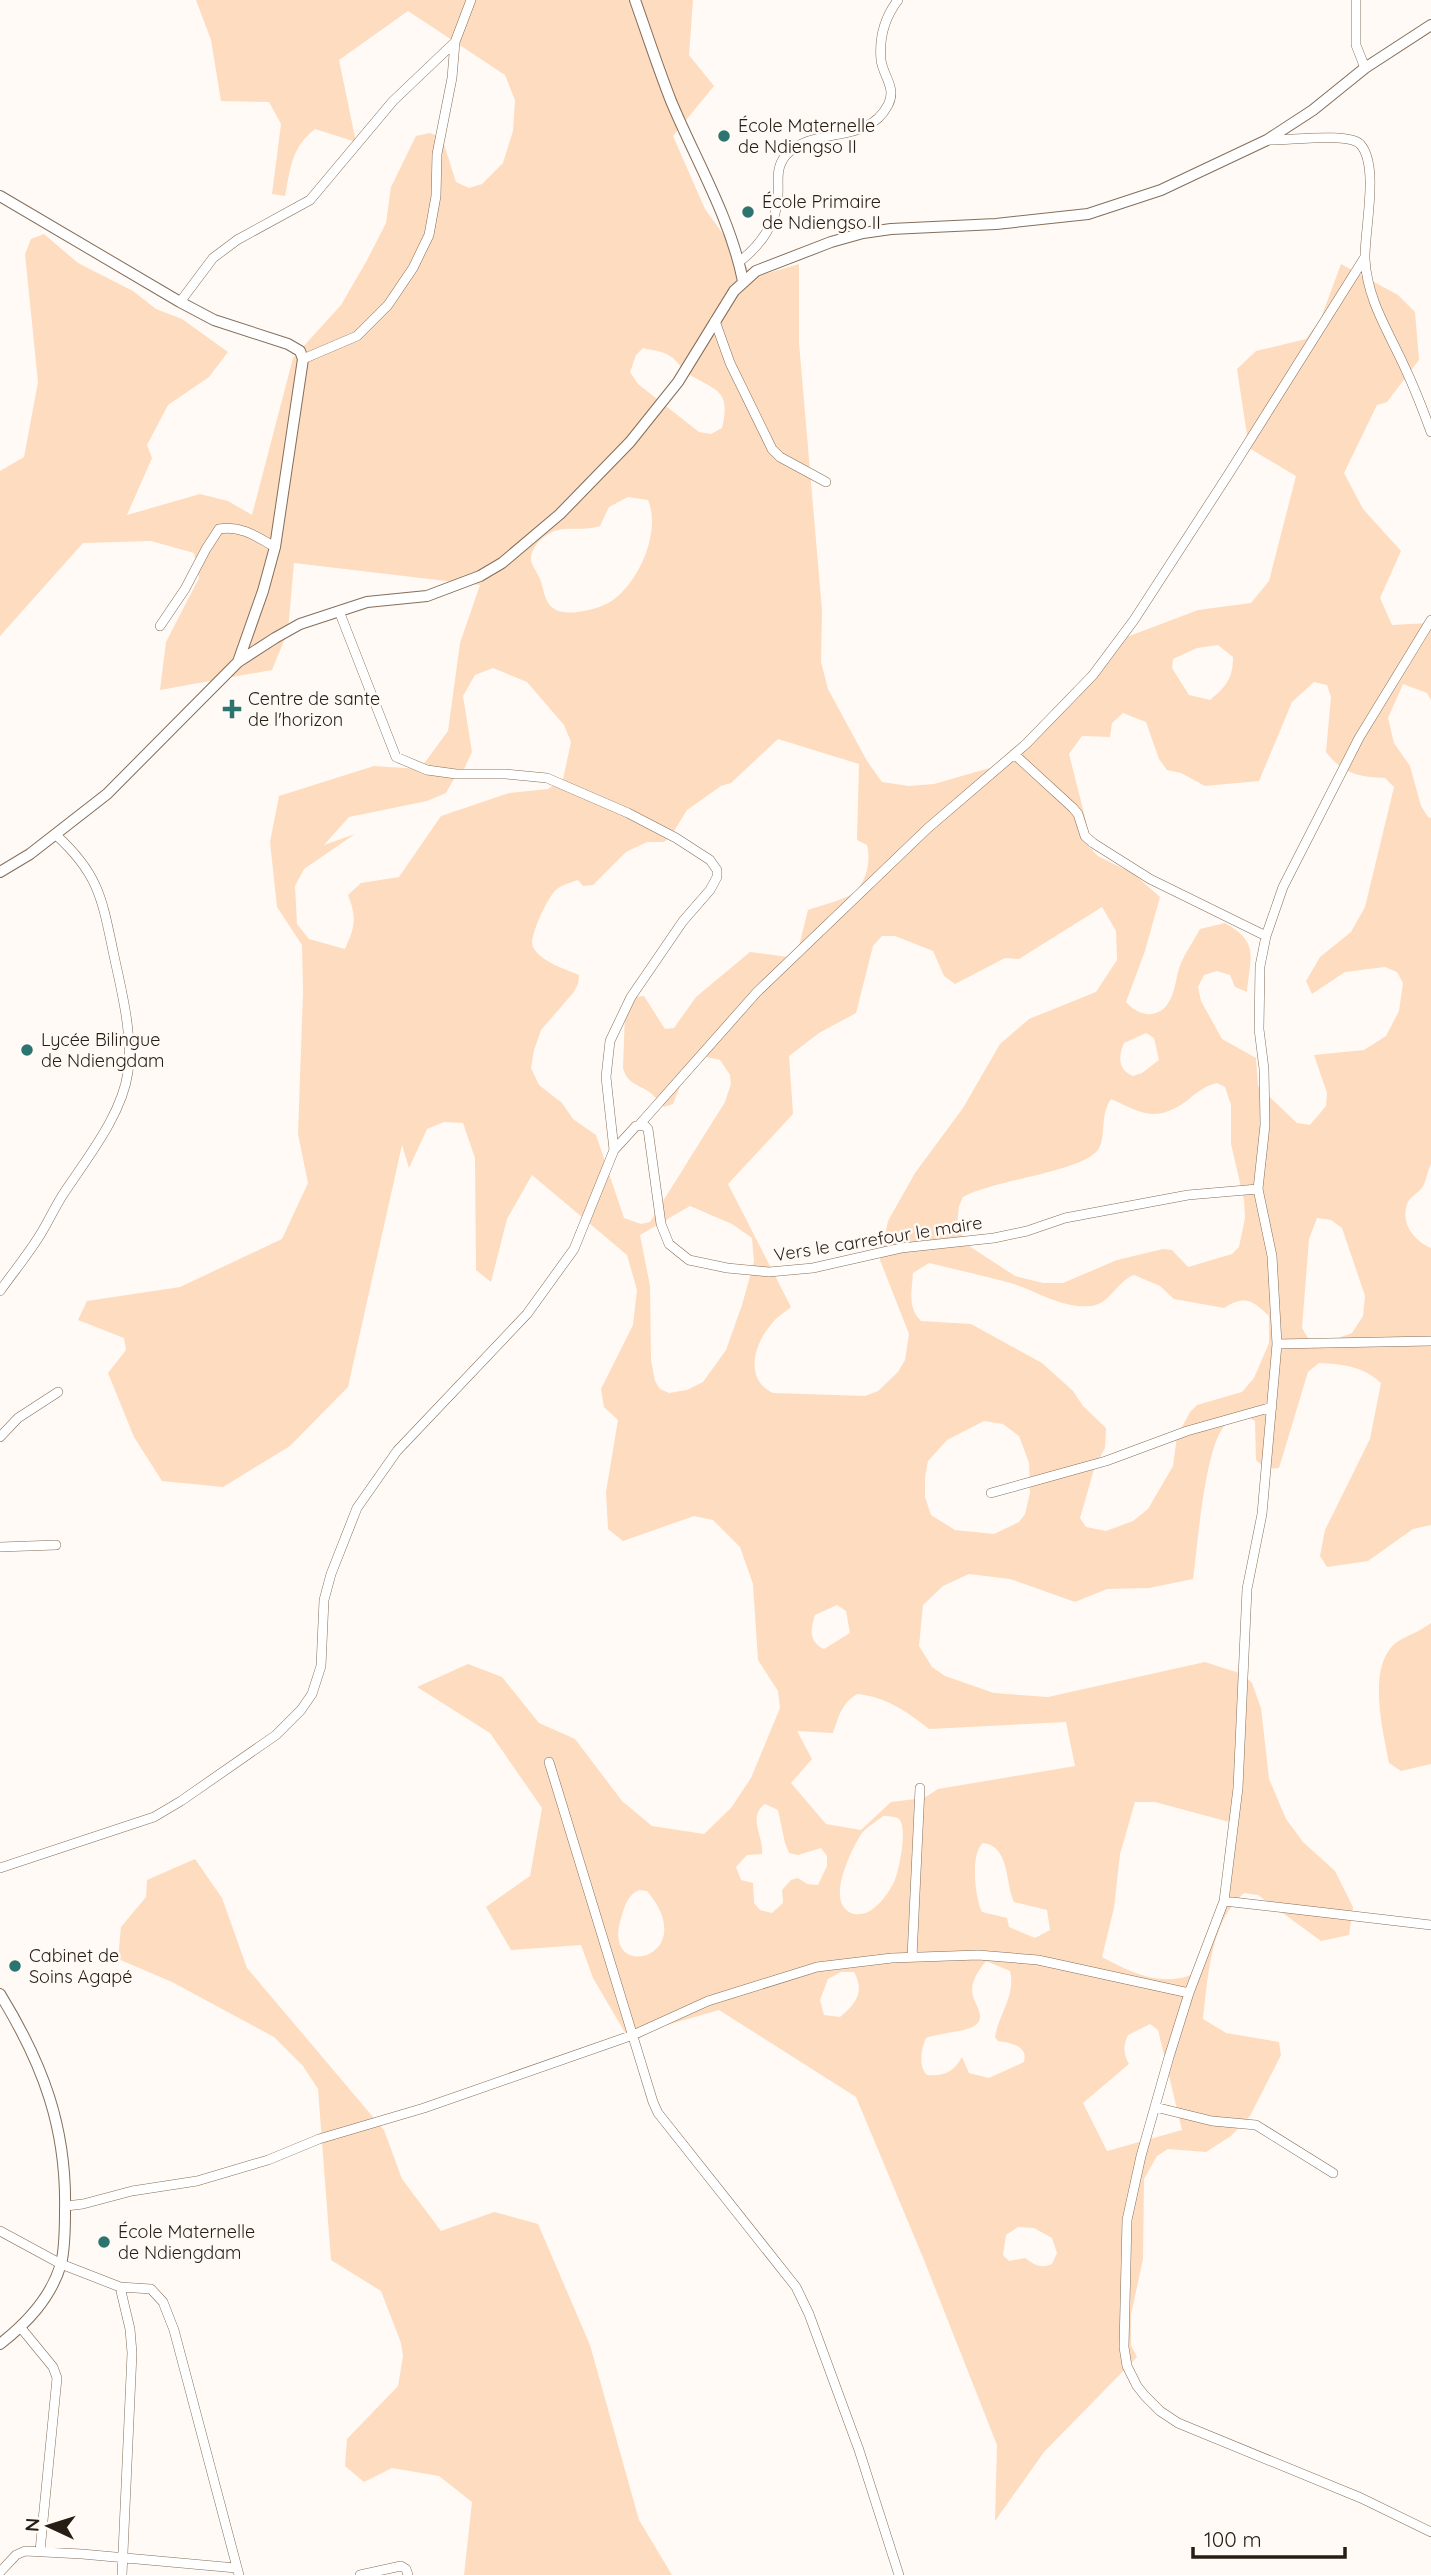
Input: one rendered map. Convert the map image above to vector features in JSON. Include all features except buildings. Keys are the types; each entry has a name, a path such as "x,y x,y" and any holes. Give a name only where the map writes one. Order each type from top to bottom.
{"street":[{"path":"303,359 357,335 388,305 413,268 429,235 436,196 437,154 452,78 455,42 471,0"},
{"path":"635,0 671,101 710,185 739,262 743,281"},
{"path":"739,262 753,251 768,231 778,195 776,180 779,167 786,155 807,141 860,129 877,122 890,102 890,83 881,62 882,33 898,0"},
{"path":"1356,0 1356,45 1365,68"},
{"path":"0,872 56,835 107,794 239,662 300,624 367,602 427,596 480,576 502,563 560,514 630,442 678,382 743,281 756,271 831,242 863,233 891,229 996,224 1088,214 1161,190 1267,140 1313,110 1365,68 1431,25"},
{"path":"180,302 213,258 237,240 310,200 393,101 455,42"},
{"path":"1267,140 1288,141 1342,136 1360,144 1365,150 1370,168 1365,257 1369,288 1431,432"},
{"path":"0,196 214,320 288,344 300,351 303,359 275,547 239,662"},
{"path":"0,1868 154,1817 276,1735 301,1710 312,1694 321,1666 324,1600 331,1574 357,1508 397,1451 527,1314 574,1249 614,1150 767,983 918,838 1014,754 1093,675 1134,620 1365,257"},
{"path":"715,321 730,363 772,449 780,457 826,482"},
{"path":"160,626 185,589 219,529 232,527 247,531 275,547"},
{"path":"339,611 396,757 437,772 547,778 628,813 676,838 710,860 717,870 717,877 710,890 683,921 631,997 610,1041 607,1077 614,1150"},
{"path":"1431,620 1359,738 1283,887 1266,936 1260,966 1265,1125 1258,1189 1272,1256 1278,1344 1262,1514 1247,1589 1240,1763 1224,1900 1189,1993 1132,2193 1127,2220 1124,2347 1127,2366 1137,2386 1160,2411 1178,2423 1361,2498 1431,2532"},
{"path":"1014,754 1073,808 1078,814 1085,836 1094,843 1150,879 1266,936"},
{"path":"0,1291 33,1246 90,1157 117,1106 128,1071 125,1013 101,897 76,853 56,835"},
{"name":"Vers le carrefour le maire","path":"640,1124 648,1129 661,1224 669,1244 690,1260 727,1268 769,1272 813,1268 901,1248 994,1238 1027,1231 1065,1218 1188,1195 1258,1189"},
{"path":"1278,1344 1431,1341"},
{"path":"0,1437 18,1418 58,1392"},
{"path":"991,1493 1106,1461 1187,1431 1272,1407"},
{"path":"0,1547 56,1545"},
{"path":"550,1762 658,2113 789,2276 802,2298 859,2450 900,2575"},
{"path":"912,1957 920,1788"},
{"path":"1224,1900 1431,1925"},
{"path":"65,2206 132,2191 170,2187 212,2178 268,2160 319,2139 424,2108 633,2035 708,2001 817,1967 912,1957 978,1955 1038,1960 1189,1993"},
{"path":"0,1994 40,2066 60,2134 64,2161 65,2206 61,2264 46,2297 21,2328 0,2344"},
{"path":"1155,2107 1212,2121 1255,2125 1334,2174"},
{"path":"0,2231 61,2264 120,2287 151,2289 163,2302 174,2330 237,2571 40,2551 20,2552 0,2572"},
{"path":"120,2287 130,2329 132,2353 122,2575"},
{"path":"21,2328 53,2367 57,2378 40,2551"},
{"path":"360,2575 401,2566 406,2569 408,2575"}],"shaded area":[{"path":"196,0 693,0 689,55 714,86 673,136 705,209 754,277 799,264 799,343 822,610 821,662 828,689 867,761 882,782 909,786 934,784 1014,761 1124,638 1198,610 1251,603 1269,581 1296,476 1249,448 1237,369 1256,351 1306,339 1321,318 1341,264 1398,295 1415,312 1419,360 1387,402 1377,405 1344,473 1363,509 1401,551 1380,598 1392,625 1429,623 1431,627 1431,700 1427,693 1403,684 1388,718 1394,743 1410,766 1421,806 1431,818 1431,1164 1423,1186 1408,1202 1405,1217 1414,1236 1431,1248 1431,1525 1413,1529 1368,1561 1327,1567 1320,1556 1325,1530 1370,1439 1381,1383 1360,1369 1319,1363 1308,1372 1279,1468 1266,1469 1256,1460 1255,1421 1244,1415 1229,1422 1222,1429 1206,1479 1193,1579 1149,1588 1107,1589 1075,1602 1010,1579 969,1574 943,1586 923,1605 919,1646 932,1667 945,1676 994,1693 1048,1697 1205,1662 1242,1674 1252,1683 1261,1708 1269,1779 1286,1819 1303,1842 1335,1871 1353,1907 1349,1935 1321,1941 1258,1895 1244,1893 1224,1919 1213,1951 1203,2019 1226,2033 1279,2042 1281,2055 1250,2116 1231,2136 1206,2152 1168,2149 1157,2156 1144,2179 1143,2259 1131,2315 1131,2345 1137,2357 1044,2452 995,2521 997,2445 856,2097 719,2010 660,2027 631,2043 593,1978 581,1945 511,1950 486,1907 530,1876 542,1808 490,1733 417,1687 468,1664 502,1677 539,1723 575,1739 622,1801 652,1826 704,1834 731,1808 751,1778 780,1708 778,1691 758,1660 753,1584 740,1547 713,1520 694,1516 623,1541 608,1529 606,1492 618,1420 604,1407 601,1389 633,1325 637,1290 627,1255 532,1175 507,1219 491,1282 476,1270 475,1158 463,1123 444,1122 427,1129 409,1168 402,1145 348,1387 290,1446 223,1487 162,1481 134,1437 108,1373 126,1350 124,1338 78,1320 87,1301 180,1287 282,1239 308,1183 298,1134 302,945 277,907 270,842 279,796 374,766 420,769 448,731 460,643 480,585 294,563 288,631 272,670 160,690 166,642 199,578 194,553 151,541 83,543 0,636 0,471 24,457 38,382 25,254 31,239 44,234 78,263 133,291 156,309 182,319 228,352 209,377 168,405 147,445 152,458 127,515 200,494 228,501 252,515 293,358 341,305 366,262 386,223 391,187 416,136 430,133 442,138 456,182 469,188 482,184 503,163 513,131 515,100 505,75 408,11 339,60 356,142 315,129 297,151 285,196 272,194 281,124 269,102 221,101 211,40","holes":["643,348 667,354 687,373 720,393 725,406 722,428 711,434 699,432 638,384 630,372 636,355","628,497 648,500 652,526 650,540 632,580 613,600 603,606 580,612 560,611 547,601 531,556 539,541 553,532 600,526 609,507","1218,645 1233,657 1228,682 1210,700 1189,695 1172,668 1173,659 1197,648","493,668 527,682 564,725 571,742 563,779 548,789 509,793 441,816 399,877 361,883 348,895 354,922 345,949 309,939 297,924 295,886 304,869 355,834 324,845 349,817 427,801 446,793 456,775 464,769 472,752 463,696 475,675","1314,682 1327,685 1331,697 1326,752 1345,770 1367,777 1385,778 1394,787 1365,907 1351,932 1320,957 1306,981 1312,994 1345,972 1385,967 1397,972 1403,983 1399,1011 1386,1036 1364,1050 1314,1055 1327,1093 1326,1106 1310,1125 1297,1123 1258,1086 1256,1058 1222,1039 1201,1001 1198,987 1204,975 1217,971 1230,975 1235,987 1247,992 1250,952 1244,937 1236,930 1225,923 1200,929 1181,963 1170,1000 1160,1011 1154,1014 1142,1013 1126,1002 1145,951 1160,897 1134,874 1098,856 1088,846 1086,821 1069,754 1082,736 1110,737 1112,723 1123,713 1146,722 1159,759 1167,770 1181,773 1205,786 1259,781 1292,702","778,739 859,764 857,840 867,845 868,863 865,876 855,892 840,900 808,910 796,958 750,952 696,997 674,1028 665,1029 644,996 635,997 625,1013 623,1068 631,1082 652,1094 664,1107 673,1104 687,1069 702,1056 720,1060 730,1075 731,1084 725,1102 650,1222 641,1224 624,1218 596,1135 573,1119 562,1103 539,1085 531,1068 541,1030 573,993 579,975 542,957 532,942 539,919 556,890 578,880 583,886 593,885 626,852 647,842 664,842 671,836 687,810 721,786 731,783","1102,907 1116,931 1117,960 1096,992 1029,1019 1000,1044 963,1108 915,1173 888,1221 880,1260 909,1334 905,1360 898,1372 878,1391 865,1396 773,1393 758,1380 755,1371 756,1353 772,1323 791,1307 728,1184 793,1114 789,1056 819,1033 856,1013 873,946 882,936 895,936 933,951 944,976 955,984 1005,958 1019,959","1146,1033 1154,1038 1159,1060 1142,1073 1133,1076 1128,1073 1122,1067 1120,1058 1124,1043","1217,1083 1225,1087 1231,1105 1231,1144 1244,1200 1245,1218 1239,1247 1232,1254 1188,1267 1172,1250 1163,1249 1117,1260 1063,1283 1043,1283 1015,1276 966,1244 957,1225 963,1197 1073,1165 1087,1158 1100,1146 1105,1113 1111,1099 1141,1112 1158,1114 1177,1107","690,1206 732,1224 752,1238 754,1262 726,1350 703,1382 687,1390 669,1393 660,1389 655,1381 651,1360 650,1286 640,1235","1317,1218 1331,1220 1342,1228 1365,1296 1363,1316 1352,1333 1328,1342 1309,1340 1302,1328 1309,1239","929,1263 1014,1284 1071,1305 1091,1306 1103,1301 1134,1275 1160,1286 1174,1299 1224,1308 1243,1301 1253,1303 1269,1316 1269,1343 1254,1378 1242,1392 1197,1405 1190,1412 1177,1436 1173,1466 1148,1509 1133,1521 1106,1531 1086,1527 1080,1518 1095,1466 1105,1448 1106,1428 1083,1406 1073,1391 1042,1363 971,1324 921,1321 914,1310 911,1292 913,1273","984,1421 1003,1424 1019,1436 1029,1463 1030,1493 1025,1514 1019,1522 994,1534 955,1530 931,1515 925,1497 928,1461 947,1440","837,1605 846,1611 850,1633 824,1649 813,1639 815,1615","857,1694 877,1698 895,1706 929,1729 1066,1722 1075,1766 938,1789 924,1798 891,1802 861,1830 826,1824 791,1783 812,1759 797,1731 833,1733 841,1711","1135,1802 1155,1802 1233,1823 1226,1885 1191,1975 1157,1979 1102,1957 1114,1908 1120,1854","765,1804 778,1810 789,1853 798,1855 821,1848 827,1856 827,1866 818,1885 807,1884 798,1878 791,1880 782,1890 783,1903 772,1913 760,1910 754,1903 753,1883 741,1880 736,1867 747,1855 762,1854 757,1815","883,1816 889,1816 899,1819 902,1824 903,1840 892,1886 872,1910 854,1914 845,1909 840,1889 846,1864 862,1833","983,1843 992,1846 1002,1858 1014,1902 1047,1910 1050,1930 1035,1938 1009,1927 1007,1918 982,1912 975,1876 979,1848","639,1890 647,1891 661,1914 664,1932 659,1946 649,1954 636,1956 625,1952 619,1941 620,1922 626,1903","986,1961 1010,1971 1009,1997 995,2037 998,2041 1021,2049 1024,2052 1024,2062 989,2078 969,2073 962,2057 948,2072 927,2075 922,2067 921,2057 926,2038 970,2028 978,2023 980,2015 972,1991 978,1973","841,1972 854,1972 859,1992 840,2017 824,2015 820,2000 828,1979","1150,2024 1158,2030 1182,2130 1107,2151 1083,2103 1129,2064 1125,2046 1128,2035","1018,2227 1034,2228 1052,2238 1057,2253 1052,2264 1038,2266 1025,2258 1009,2261 1003,2255 1006,2235"]},
{"path":"1431,1623 1431,1764 1401,1771 1389,1763 1383,1734 1379,1699 1382,1666 1388,1652 1397,1642"},
{"path":"195,1859 222,1898 247,1968 384,2130 402,2179 441,2231 494,2212 538,2224 590,2345 639,2520 672,2575 464,2575 472,2502 439,2476 392,2468 364,2482 345,2466 347,2439 398,2386 403,2356 401,2343 381,2291 331,2260 318,2089 303,2066 274,2037 172,1982 118,1959 121,1927 146,1897 147,1880"}],"place":[{"name":"École Maternelle de Ndiengso II","path":"724,136"},
{"name":"École Primaire de Ndiengso II","path":"748,212"},
{"name":"Centre de sante de l'horizon","path":"232,709"},
{"name":"Lycée Bilingue de Ndiengdam","path":"27,1050"},
{"name":"Cabinet de Soins Agapé","path":"15,1966"},
{"name":"École Maternelle de Ndiengdam","path":"104,2242"}]}
